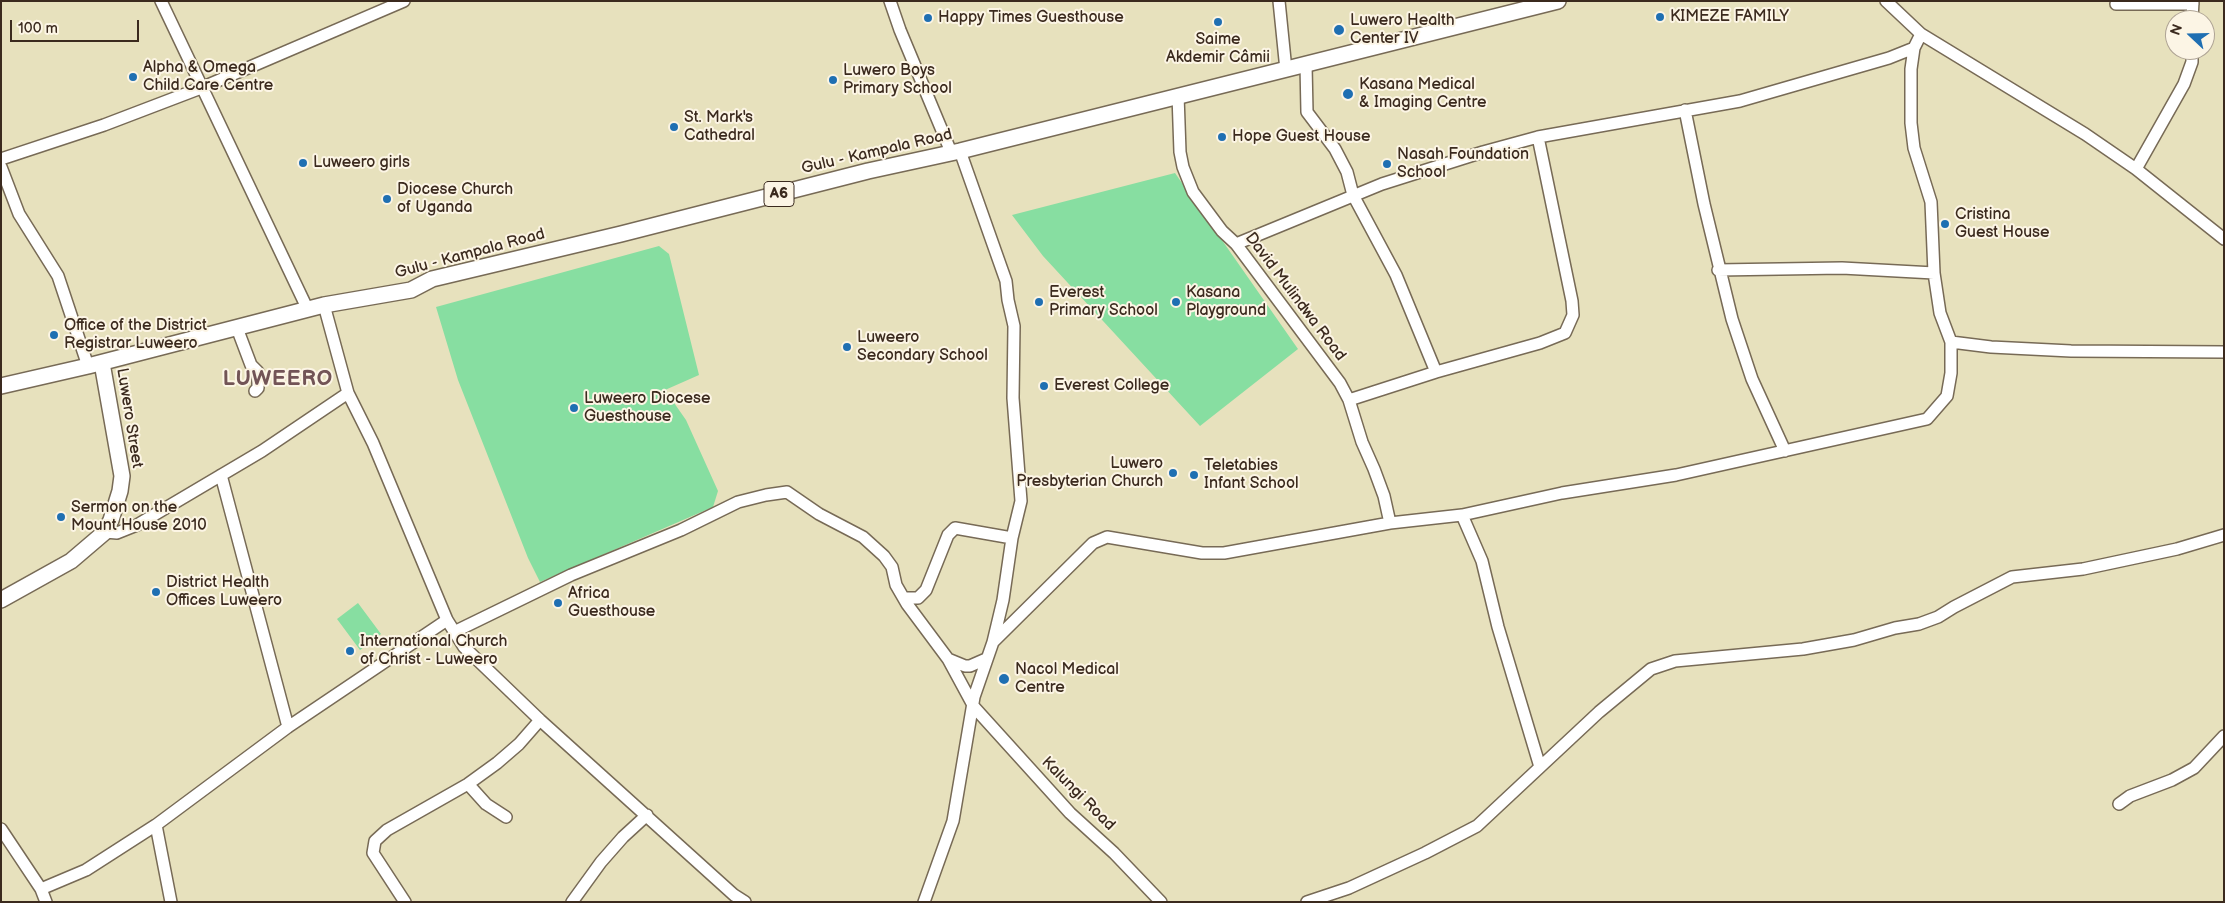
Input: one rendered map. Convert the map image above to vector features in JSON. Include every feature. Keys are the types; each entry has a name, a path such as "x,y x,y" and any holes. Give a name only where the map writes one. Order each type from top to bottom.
{"main road":[{"name":"Gulu - Kampala Road","path":"1,386 95,364 324,305 411,290 432,279 956,152 1558,1"},
{"name":"Luwero Street","path":"1,600 71,561 105,532 116,506 122,476 95,364"}],"street":[{"path":"161,1 308,310"},
{"path":"1,159 104,125 201,88 404,1"},
{"path":"890,1 900,30 956,152 1006,281 1014,326 1013,398 1021,501 1012,538 1003,600 993,642 978,683 953,820 924,902"},
{"path":"1279,1 1286,70"},
{"path":"1886,1 1921,34 2078,129 2136,169 2224,239"},
{"path":"2116,4 2193,2"},
{"path":"993,642 1093,543 1100,539 1118,538 1202,553 1224,553 1390,523 1462,515 1562,493 1676,475 1927,419 1947,396 1951,373 1951,342 1940,313 1934,273 1931,202 1914,148 1911,123 1910,104 1914,48 1921,34"},
{"path":"1236,244 1353,195 1483,152 1538,137 1740,101 1889,58 1914,48"},
{"path":"2136,169 2184,84 2192,60"},
{"path":"1306,65 1307,112 1335,149 1346,172 1353,195 1396,275 1436,372"},
{"name":"David Mulindwa Road","path":"1178,95 1180,152 1188,182 1204,209 1236,244 1330,368 1349,400 1362,442 1384,496 1390,523"},
{"path":"1686,110 1718,270 1732,319 1752,379 1785,451"},
{"path":"1349,400 1436,372 1540,343 1565,333 1573,315 1572,301 1538,137"},
{"path":"1,167 19,214 58,276 95,364"},
{"path":"1718,270 1842,268 1934,273"},
{"path":"324,305 348,393 373,443 447,620 454,632 480,663 540,720 646,815 730,898 745,902"},
{"path":"237,328 251,365 258,372 258,388 255,391"},
{"path":"1951,342 1992,347 2071,351 2224,352"},
{"path":"105,532 117,533 137,525 262,452 348,393"},
{"path":"220,475 288,727"},
{"name":"Kalungi Road","path":"454,632 517,599 579,571 681,530 738,502 782,492 792,494 818,514 863,537 892,567 896,585 948,658 974,707 1070,813 1114,853 1161,902"},
{"path":"1462,515 1482,561 1498,627 1540,767"},
{"path":"904,598 918,598 926,590 948,535 955,528 965,528 1012,538"},
{"path":"1307,902 1349,888 1425,853 1477,826 1599,712 1651,669 1675,661 1803,649 1854,640 1895,628 1919,624 1938,617 1954,606 2012,577 2102,566 2177,549 2224,535"},
{"path":"41,889 86,870 156,825 288,727 447,620"},
{"path":"948,658 965,666 970,666 986,659"},
{"path":"405,902 373,853 375,841 387,830 468,784 497,763 519,744 540,720"},
{"path":"2119,804 2130,796 2172,780 2194,768 2224,736"},
{"path":"468,784 486,804 506,817"},
{"path":"572,902 622,837 646,815"},
{"path":"156,825 172,902"},
{"path":"1,829 41,889 46,902"}],"green space":[{"name":"Kasana Playground","path":"1175,173 1298,349 1200,426 1043,256 1012,215"},
{"name":"Luweero Diocese Guesthouse","path":"659,246 669,254 699,375 665,390 686,420 718,491 713,507 540,582 528,558 458,380 436,307"},
{"path":"358,603 381,634 360,650 337,619"}],"place":[{"name":"KIMEZE FAMILY","path":"1660,17"},
{"name":"Happy Times Guesthouse","path":"928,18"},
{"name":"Saime Akdemir Câmii","path":"1218,22"},
{"name":"Luwero Health Center IV","path":"1339,30"},
{"name":"Alpha & Omega Child Care Centre","path":"133,77"},
{"name":"Luwero Boys Primary School","path":"833,80"},
{"name":"Kasana Medical & Imaging Centre","path":"1348,94"},
{"name":"St. Mark's Cathedral","path":"674,127"},
{"name":"Hope Guest House","path":"1222,137"},
{"name":"Luweero girls","path":"303,163"},
{"name":"Nasah Foundation School","path":"1387,164"},
{"name":"Diocese Church of Uganda","path":"387,199"},
{"name":"Cristina Guest House","path":"1945,224"},
{"name":"Everest Primary School","path":"1039,302"},
{"name":"Kasana Playground","path":"1176,302"},
{"name":"Office of the District Registrar Luweero","path":"54,335"},
{"name":"Luweero Secondary School","path":"847,347"},
{"name":"Everest College","path":"1044,386"},
{"name":"Luweero Diocese Guesthouse","path":"574,408"},
{"name":"Luwero Presbyterian Church","path":"1173,473"},
{"name":"Teletabies Infant School","path":"1194,475"},
{"name":"Sermon on the Mount House 2010","path":"61,517"},
{"name":"District Health Offices Luweero","path":"156,592"},
{"name":"Africa Guesthouse","path":"558,603"},
{"name":"International Church of Christ - Luweero","path":"350,651"},
{"name":"Nacol Medical Centre","path":"1004,679"}],"district":[{"name":"LUWEERO","path":"278,380"}]}
